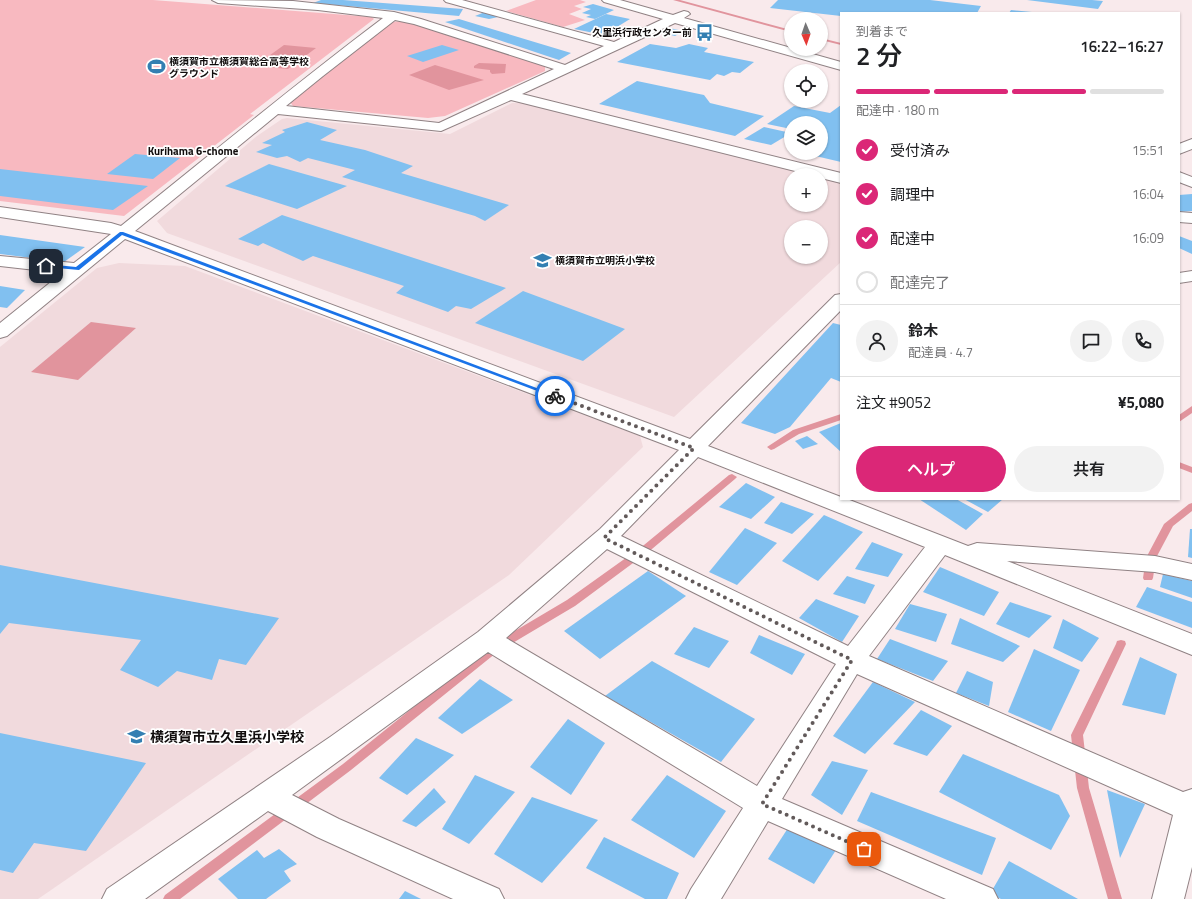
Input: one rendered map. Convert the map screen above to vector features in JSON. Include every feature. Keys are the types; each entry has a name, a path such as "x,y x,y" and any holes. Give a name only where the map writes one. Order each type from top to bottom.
{"street":[{"path":"218,0 335,9 394,16 417,21 566,69"},
{"path":"450,0 616,46"},
{"path":"608,0 784,41"},
{"path":"632,0 840,66"},
{"path":"0,332 251,129 273,109 394,16"},
{"path":"273,109 441,127 679,16"},
{"path":"828,53 840,57"},
{"path":"509,95 840,178"},
{"path":"1180,149 1192,143"},
{"path":"1180,166 1192,170"},
{"path":"1180,178 1192,182"},
{"path":"0,212 111,228 694,448 837,498"},
{"path":"1180,217 1192,218"},
{"path":"0,261 77,269"},
{"path":"1180,278 1192,276"},
{"path":"119,899 340,745 487,639 604,538 840,300"},
{"path":"0,312 21,315"},
{"path":"842,500 948,547 1192,645"},
{"path":"604,538 852,660 1191,806 1168,899"},
{"path":"948,547 1155,564 1192,572"},
{"path":"703,899 852,660 948,547"},
{"path":"487,639 762,804 981,899"},
{"path":"266,796 328,828 487,899"}],"shaded area":[{"name":"横須賀市立横須賀総合高等学校 グラウンド","path":"0,0 153,0 372,17 374,19 250,114 254,115 124,216 0,201"},
{"path":"536,0 580,0 586,2 574,6 582,9 569,14 585,20 563,27 506,11"},
{"path":"403,21 545,66 545,71 445,116 428,118 293,106 290,102 391,22"},
{"path":"284,45 316,48 288,69 255,66"},
{"path":"479,63 506,64 505,73 492,74 490,70 474,68 474,66"},
{"path":"435,65 484,80 449,90 409,75"},
{"name":"横須賀市立明浜小学校","path":"512,103 521,103 784,168 784,212 828,212 828,179 840,182 840,263 674,417 167,233 157,221 257,136 282,119 287,118 450,134"},
{"name":"横須賀市立久里浜小学校","path":"119,263 185,266 640,436 643,447 509,575 38,899 0,899 0,347 97,268"},
{"path":"91,322 136,328 78,380 31,372"}],"building":[{"path":"321,0 343,0 463,9 459,16 313,3"},
{"path":"778,0 930,0 981,6 978,12 840,12 840,16 828,15 828,12 806,12 770,8"},
{"path":"1027,0 1092,0 1103,1 1098,9"},
{"path":"593,4 614,10 595,19 586,17 591,15 582,13 591,9 583,7"},
{"path":"1011,10 1032,12 1010,12"},
{"path":"485,12 498,17 489,19 475,16"},
{"path":"606,14 630,19 617,27 620,28 604,35 574,29"},
{"path":"459,19 571,53 559,60 445,22"},
{"path":"669,28 684,31 675,36 658,32"},
{"path":"650,44 676,48 689,44 708,48 704,52 754,62 740,73 732,72 724,76 717,74 710,80 617,62"},
{"path":"442,45 459,50 423,62 407,56"},
{"path":"637,81 704,95 710,103 764,116 735,136 599,104"},
{"path":"840,106 840,162 828,159 828,116 784,116 784,128 767,124 791,108 804,108 830,113"},
{"path":"307,122 337,130 320,140 365,150 413,166 401,173 509,205 485,221 475,216 342,177 355,170 308,158 300,162 287,156 277,158 256,152 272,145 262,143 285,132 282,130"},
{"path":"764,127 784,131 784,137 771,145 744,139"},
{"path":"135,154 180,158 153,179 107,174"},
{"path":"269,164 347,186 297,209 225,186"},
{"path":"0,169 148,186 113,210 0,196"},
{"path":"1192,194 1192,211 1180,212 1180,195"},
{"path":"282,215 506,288 471,309 456,306 448,312 396,293 404,286 313,256 303,261 263,243 258,246 238,239"},
{"path":"0,235 85,247 64,262 0,254"},
{"path":"1180,236 1192,241 1192,254 1180,248"},
{"path":"0,286 25,290 7,308 0,307"},
{"path":"523,291 625,329 583,361 475,323"},
{"path":"833,323 840,325 840,382 831,378 790,427 775,434 741,423"},
{"path":"840,423 840,451 819,432"},
{"path":"807,436 818,444 803,449 795,441"},
{"path":"746,483 775,497 751,519 719,507"},
{"path":"921,500 958,500 983,514 966,530"},
{"path":"966,500 1002,500 988,512"},
{"path":"781,502 814,514 792,534 764,523"},
{"path":"824,515 863,532 818,581 782,561"},
{"path":"745,528 777,543 737,585 709,572"},
{"path":"1190,529 1192,529 1192,558 1188,557"},
{"path":"872,542 903,554 888,577 855,569"},
{"path":"0,565 279,618 246,665 219,659 212,680 177,671 158,687 120,670 141,640 9,623 0,634"},
{"path":"940,567 999,592 984,616 923,592"},
{"path":"648,571 686,596 600,659 564,631"},
{"path":"1163,574 1192,581 1192,598 1160,587"},
{"path":"847,576 875,585 865,604 833,594"},
{"path":"1147,587 1192,602 1192,628 1136,607"},
{"path":"816,599 859,616 842,642 799,618"},
{"path":"1010,602 1052,616 1029,638 996,624"},
{"path":"910,604 947,614 936,642 895,629"},
{"path":"960,618 1020,646 1003,662 951,644"},
{"path":"1063,619 1099,638 1082,662 1053,648"},
{"path":"694,627 729,641 709,668 674,654"},
{"path":"759,635 805,654 792,675 750,653"},
{"path":"890,639 948,661 933,681 877,659"},
{"path":"1034,649 1080,670 1051,731 1008,712"},
{"path":"1140,657 1177,674 1165,715 1122,705"},
{"path":"652,661 755,719 721,762 605,696"},
{"path":"967,671 993,682 989,706 956,693"},
{"path":"480,679 513,700 462,734 438,718"},
{"path":"873,682 915,702 865,754 833,736"},
{"path":"921,710 952,726 927,756 893,744"},
{"path":"568,719 605,743 571,795 530,767"},
{"path":"0,733 146,763 86,851 34,843 13,873 0,870"},
{"path":"416,738 454,755 407,795 379,778"},
{"path":"963,754 1059,795 1070,816 1051,850 939,792"},
{"path":"832,761 868,770 842,815 811,795"},
{"path":"475,775 515,792 469,844 442,829"},
{"path":"667,775 726,811 694,858 631,820"},
{"path":"434,788 446,802 416,827 402,821"},
{"path":"1107,790 1145,804 1120,858"},
{"path":"871,792 996,838 982,875 857,821"},
{"path":"532,797 598,820 542,883 494,854"},
{"path":"788,828 836,850 814,884 768,859"},
{"path":"604,837 679,873 667,899 645,899 586,868"},
{"path":"279,849 297,864 284,871 291,881 266,899 238,899 218,879 257,850 264,858"},
{"path":"1009,861 1078,899 1001,899 990,894"},
{"path":"405,891 421,899 399,899"}],"waterway":[{"path":"675,0 784,29"},
{"path":"828,41 840,44"},
{"path":"1180,418 1192,409"},
{"path":"771,447 796,432 840,417"},
{"path":"1180,465 1192,470"},
{"path":"170,899 347,767 492,650 571,603 648,547 732,477"},
{"path":"1148,578 1151,558 1169,524 1192,506"},
{"path":"1115,899 1083,788 1077,735 1121,644"}],"way so far":[{"path":"555,396 694,448 604,538 852,660 762,804 864,849"}],"place":[{"name":"久里浜行政センター前","path":"705,32"},
{"name":"横須賀市立横須賀総合高等学校 グラウンド","path":"156,67"},
{"name":"横須賀市立明浜小学校","path":"542,260"},
{"name":"横須賀市立久里浜小学校","path":"137,737"}],"district":[{"name":"Kurihama 6-chome","path":"193,151"}],"route":[{"path":"46,266 77,269 121,233 555,396"}]}
